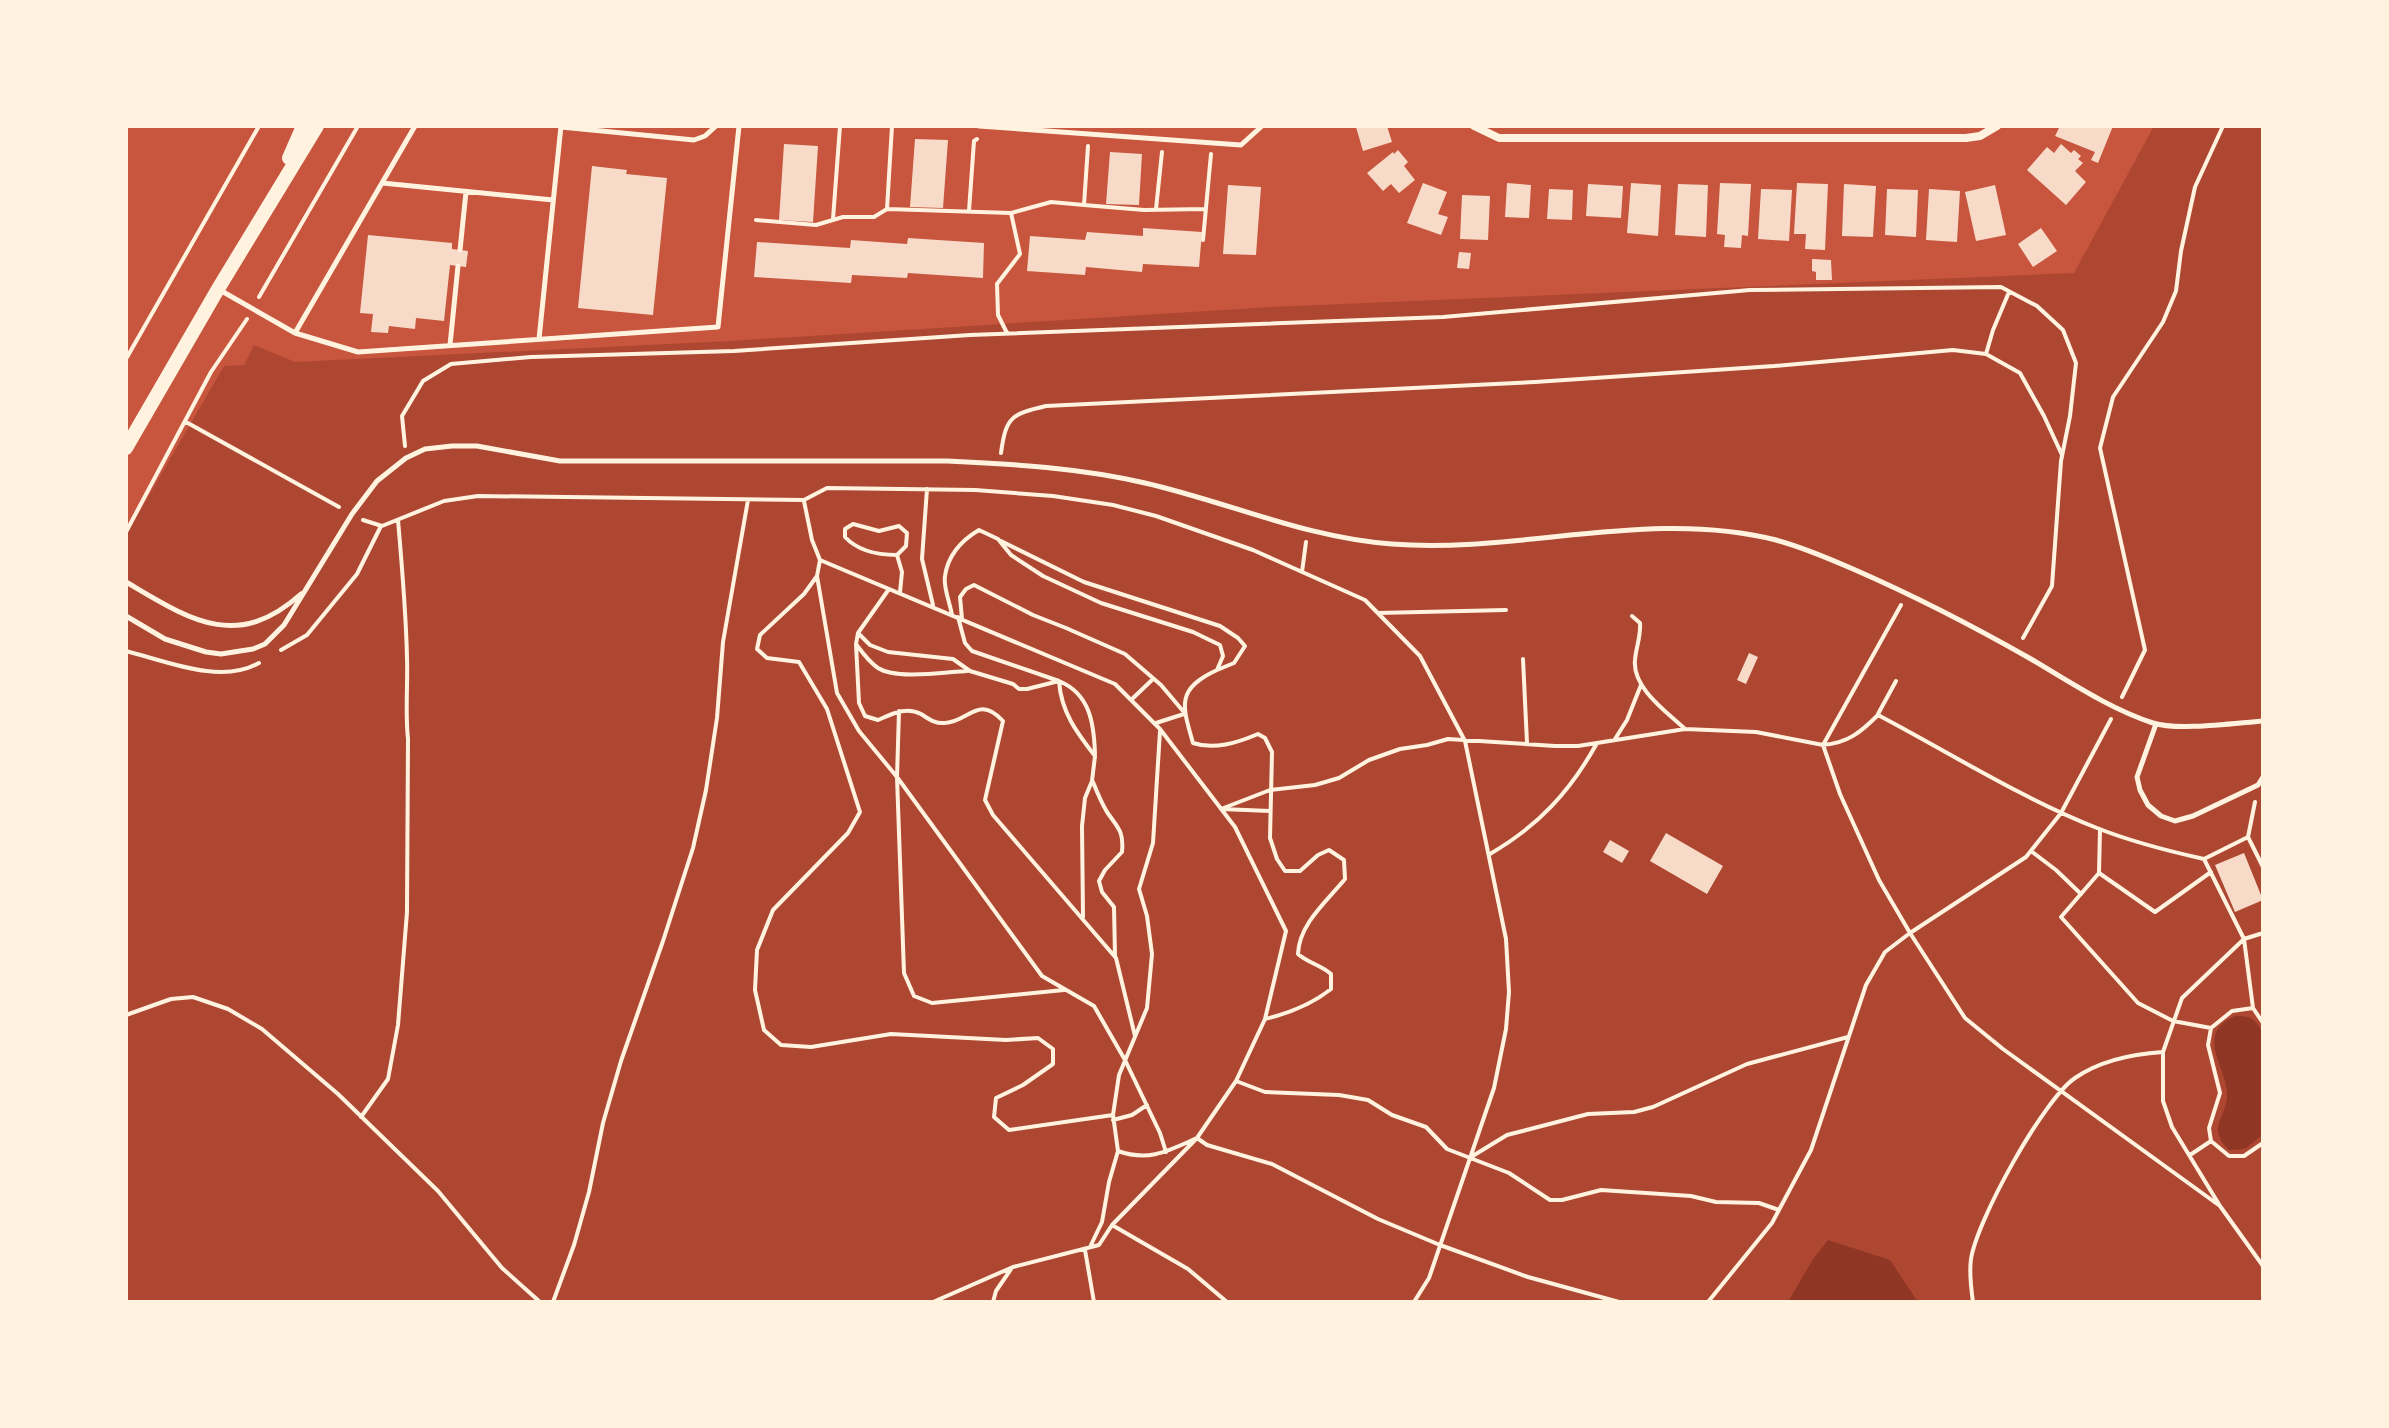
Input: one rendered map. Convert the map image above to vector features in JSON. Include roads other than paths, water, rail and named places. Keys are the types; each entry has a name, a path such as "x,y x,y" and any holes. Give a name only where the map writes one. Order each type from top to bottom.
{"main road":[{"path":"269,202 303,126"},
{"path":"126,448 269,202 317,126"}],"street":[{"path":"1474,126 1499,138 1966,138 1980,136 1997,126"}],"lane":[{"path":"295,333 415,126"},
{"path":"539,339 561,126 694,140 705,136 716,126"},
{"path":"218,289 295,333 358,352 718,327 739,126"},
{"path":"979,126 1241,145 1262,126"},
{"path":"382,183 553,200"},
{"path":"460,250 466,192"},
{"path":"450,345 458,266"},
{"path":"126,616 165,639 193,649 221,654 265,644 275,636 352,514 377,481 406,458 425,449 477,446 560,461 1000,463 1085,472 1143,483 1342,539 1434,547 1632,530 1684,529 1776,540 1825,557 1908,593 2117,707 2156,724 2204,726 2263,721"},
{"path":"126,582 195,620 229,626 249,623 280,609 307,588"},
{"path":"2156,724 2137,777 2148,805 2161,816 2175,821 2193,816 2258,785 2263,777"}]}
